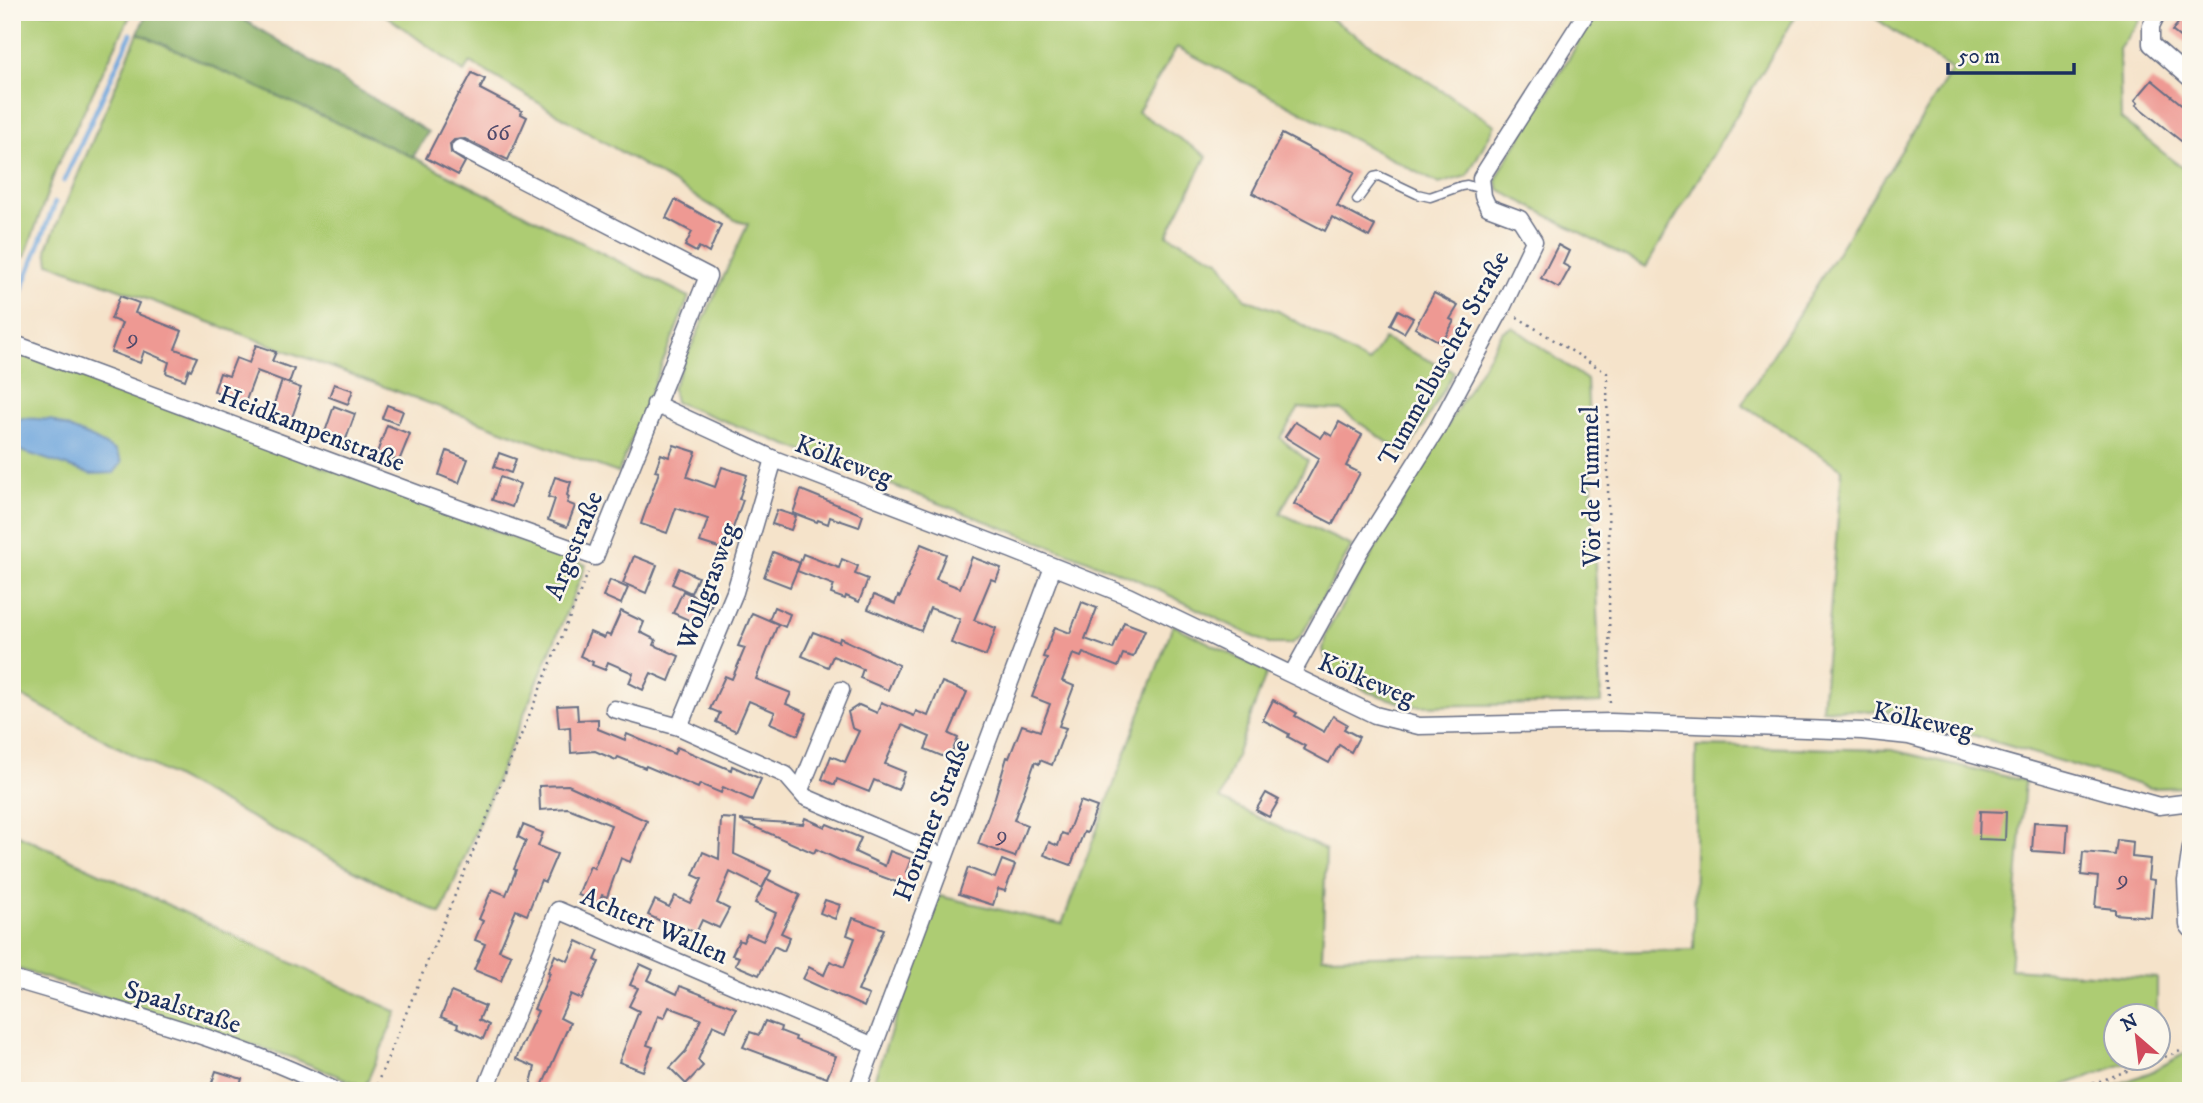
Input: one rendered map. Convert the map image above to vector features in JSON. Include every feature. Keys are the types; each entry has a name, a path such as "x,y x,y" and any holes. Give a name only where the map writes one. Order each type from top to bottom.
{"street":[{"path":"1482,189 1481,178 1587,12"},
{"path":"2158,12 2151,26 2151,44 2191,79"},
{"name":"Argestraße","path":"460,148 708,276 595,557"},
{"name":"Tummelbuscher Straße","path":"1292,674 1360,551 1437,429 1535,241 1520,219 1488,207 1482,189"},
{"name":"Heidkampenstraße","path":"12,343 595,557"},
{"name":"Kölkeweg","path":"655,404 774,459 1128,596 1376,715 1419,726 1611,722 1862,731 1909,736 2159,806 2191,802"},
{"name":"Wollgrasweg","path":"679,727 735,592 774,459"},
{"name":"Horumer Straße","path":"857,1091 1053,567"},
{"path":"800,790 841,690"},
{"path":"614,709 679,727 786,775 805,797 943,856"},
{"path":"2191,847 2188,881 2188,925 2191,929"},
{"name":"Achtert Wallen","path":"485,1091 558,910 873,1046"},
{"name":"Spaalstraße","path":"12,979 265,1058 336,1091"}],"lane":[{"path":"1357,200 1374,177 1379,176 1417,194 1430,197 1467,185 1482,189"}],"path":[{"name":"Vör de Tummel","path":"1502,307 1607,373 1611,722"},
{"name":"Argestraße","path":"374,1091 595,557"},
{"path":"2073,1091 2191,1045"}],"green space":[{"path":"12,12 132,12 57,166 25,257 12,251"},
{"path":"147,12 231,12 428,132 413,157 138,33"},
{"path":"381,12 1320,12 1495,125 1467,176 1439,184 1177,47 1138,112 1207,156 1167,235 1219,260 1245,299 1278,311 1368,363 1384,339 1454,372 1406,455 1341,410 1299,408 1280,438 1308,461 1280,513 1352,546 1301,636 1291,644 1269,644 1134,578 675,402 672,388 748,224 737,221 470,62 464,72"},
{"path":"1597,12 1798,12 1646,267 1512,197 1499,189 1496,180"},
{"path":"1866,12 2129,12 2140,20 2119,49 2121,119 2191,175 2191,787 2150,788 1895,712 1822,709 1842,469 1742,404 1952,70"},
{"path":"138,33 413,157 689,297 618,473 49,263 47,248"},
{"path":"1513,327 1587,380 1601,703 1411,706 1368,692 1328,666 1323,650 1326,633 1503,331"},
{"path":"12,350 586,565 441,914 288,837 12,691"},
{"path":"1173,625 1267,672 1220,799 1326,850 1322,957 1694,950 1696,746 1892,750 2025,781 2010,969 2157,978 2157,1002 2102,1002 2102,1072 2048,1091 870,1091 939,896 1062,924"},
{"path":"12,832 397,1012 367,1082 363,1086 293,1058 12,967"},
{"path":"2191,1050 2191,1091 2100,1091 2151,1072 2172,1072 2172,1060"}],"water":[{"path":"24,418 51,420 94,439 116,451 122,462 114,473 91,474 12,448 12,421"}],"building":[{"path":"2187,12 2191,12 2191,46 2172,31"},
{"path":"472,73 485,79 480,89 522,111 521,114 527,117 508,160 465,139 454,140 450,144 451,153 465,162 458,175 426,158"},
{"path":"2152,80 2191,112 2191,149 2136,105 2138,103 2135,100"},
{"path":"1282,134 1355,172 1337,206 1375,226 1369,237 1332,217 1325,231 1252,193"},
{"path":"675,200 721,225 709,253 699,247 696,252 685,246 692,232 666,218"},
{"path":"1558,245 1569,251 1563,264 1570,268 1559,288 1541,278"},
{"path":"1434,293 1458,306 1450,319 1454,321 1442,343 1415,328"},
{"path":"120,296 139,303 135,313 182,331 175,349 197,357 185,380 166,373 169,362 144,351 140,363 111,352 122,323 111,319"},
{"path":"1398,310 1413,318 1404,333 1390,325"},
{"path":"256,345 276,352 272,361 294,369 289,383 257,371 245,403 214,391 220,373 229,376 236,358 249,363"},
{"path":"282,381 301,388 291,420 271,412"},
{"path":"334,384 353,390 348,404 329,397"},
{"path":"387,405 403,411 398,424 382,418"},
{"path":"334,406 355,414 346,439 325,432"},
{"path":"1295,422 1321,438 1325,432 1332,436 1339,422 1362,435 1346,466 1360,473 1333,524 1294,504 1319,458 1285,437"},
{"path":"387,425 410,434 399,461 377,453"},
{"path":"674,445 696,452 687,477 715,487 722,467 747,475 739,499 743,500 725,550 700,542 708,519 676,508 667,533 641,524 659,472 655,471 661,454 669,457"},
{"path":"447,451 468,459 459,483 439,475"},
{"path":"499,453 516,459 511,473 494,467"},
{"path":"500,477 520,484 512,507 492,500"},
{"path":"555,477 571,482 567,503 575,506 567,527 548,520 555,499 548,497"},
{"path":"801,490 863,515 859,527 830,517 828,524 818,520 817,522 793,513"},
{"path":"777,510 796,516 791,530 772,524"},
{"path":"921,544 946,554 936,579 960,588 972,557 1001,568 996,581 991,579 974,620 996,628 986,656 951,643 960,619 930,608 921,631 868,609 874,595 895,604"},
{"path":"773,552 800,563 790,587 764,577"},
{"path":"803,554 839,568 842,559 858,566 855,574 868,579 859,602 846,596 845,599 831,594 834,585 797,571"},
{"path":"634,556 657,565 646,593 623,583"},
{"path":"679,568 698,577 691,593 672,584"},
{"path":"610,580 628,588 621,604 603,596"},
{"path":"683,591 712,604 702,626 673,613"},
{"path":"1082,602 1097,608 1085,639 1113,649 1124,622 1145,630 1133,657 1123,654 1118,667 1083,653 1081,657 1073,654 1062,681 1074,686 1059,726 1066,728 1052,765 1040,760 1039,764 1035,762 1014,820 1027,825 1015,857 978,844 1007,757 1009,758 1022,725 1040,731 1050,704 1032,697 1055,627 1070,633"},
{"path":"774,607 790,614 785,627 769,620"},
{"path":"621,611 644,622 640,632 656,640 654,645 679,656 669,681 651,673 643,690 629,683 633,673 608,662 605,670 580,656 590,632 604,638 606,634 610,636"},
{"path":"752,613 778,624 756,679 791,693 786,704 807,713 798,735 770,723 775,712 749,701 736,731 716,722 720,713 710,709 725,676 732,679 745,648 738,646"},
{"path":"813,632 839,642 840,638 899,665 888,690 860,678 863,669 833,656 828,667 802,656"},
{"path":"942,682 967,692 949,734 958,738 949,759 925,749 930,737 902,725 885,764 905,772 898,790 874,780 869,792 837,779 835,785 822,779 831,756 845,762 859,731 852,728 848,712 859,705 877,713 881,702 914,716 916,711 928,716"},
{"path":"1273,700 1324,732 1333,716 1347,724 1344,729 1359,737 1351,752 1339,745 1329,763 1303,749 1305,746 1288,737 1289,734 1263,720"},
{"path":"577,705 578,720 598,719 598,729 625,740 627,734 674,754 677,747 731,770 732,766 761,779 752,800 723,787 721,793 700,784 698,788 646,766 645,768 618,757 616,760 595,751 571,753 570,727 559,728 557,706"},
{"path":"568,785 647,821 630,862 621,858 607,897 602,895 599,903 578,895 590,866 594,868 611,825 568,808 540,810 539,786"},
{"path":"1266,793 1279,800 1269,817 1256,810"},
{"path":"1080,801 1097,807 1071,865 1044,855 1049,842 1058,846 1062,833 1067,835"},
{"path":"1980,811 2006,812 2005,840 1979,839"},
{"path":"721,818 736,819 734,854 771,871 762,888 730,872 717,903 729,909 719,928 702,920 696,933 679,925 677,929 648,915 655,900 669,907 675,896 690,903 702,879 693,875 703,852 719,859"},
{"path":"805,818 861,838 855,852 885,866 890,851 911,859 906,872 914,875 910,887 816,849 814,853 741,821 803,824"},
{"path":"2034,822 2068,824 2066,853 2032,851"},
{"path":"523,825 543,833 538,846 557,854 545,882 541,880 527,915 516,910 499,950 511,955 501,981 474,970 485,944 475,940 483,921 479,919 492,889 506,895 526,841 518,837"},
{"path":"2117,840 2133,842 2132,857 2150,859 2148,879 2154,880 2151,917 2115,914 2115,909 2095,907 2098,877 2081,875 2083,852 2115,855"},
{"path":"1002,860 1015,865 1005,891 998,889 993,905 959,894 968,868 995,878"},
{"path":"767,879 800,895 781,933 790,937 784,951 774,946 759,975 735,965 739,957 732,955 739,940 743,942 747,934 763,941 776,913 755,903"},
{"path":"825,900 840,905 835,919 820,913"},
{"path":"853,918 884,929 858,991 869,995 864,1007 803,979 809,967 824,975 830,961 844,967 855,938 847,935"},
{"path":"577,941 599,951 595,960 599,962 582,999 571,994 560,1018 570,1023 540,1091 529,1091 535,1067 516,1059 538,1011 534,1009 555,955 568,961"},
{"path":"640,964 653,970 648,980 677,994 680,986 736,1008 726,1031 713,1025 698,1060 703,1066 686,1084 670,1068 686,1051 701,1019 669,1007 664,1018 658,1016 647,1045 653,1047 643,1071 619,1062 639,1011 629,1006 638,988 630,985"},
{"path":"451,992 485,1006 479,1020 489,1025 483,1039 441,1017"},
{"path":"765,1021 781,1027 780,1031 796,1037 795,1040 836,1056 827,1078 743,1047 750,1032 759,1035"},
{"path":"216,1071 242,1079 238,1091 209,1091"}],"waterway":[{"path":"64,181 131,34"},
{"path":"12,315 55,203"}]}
